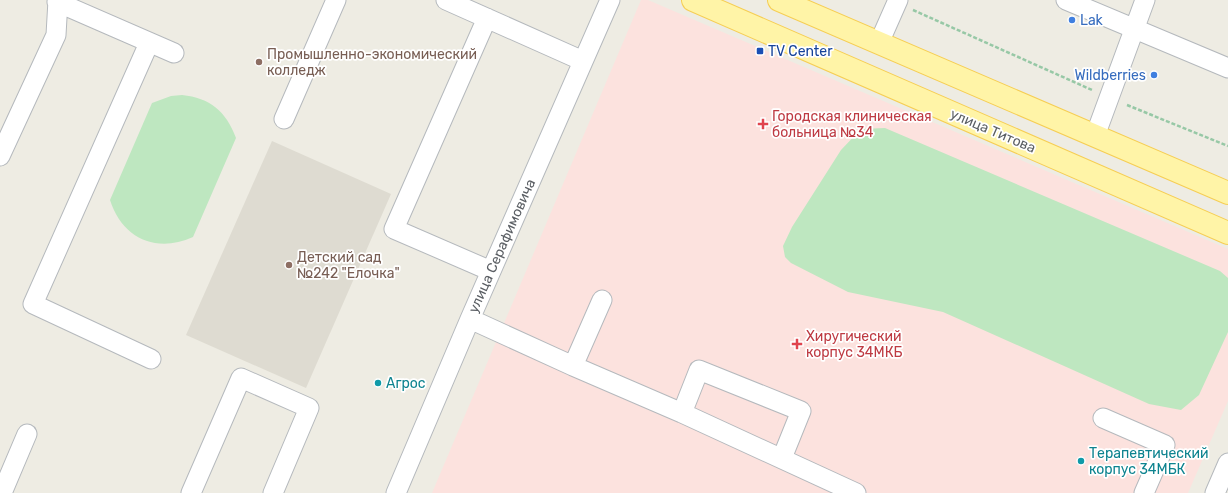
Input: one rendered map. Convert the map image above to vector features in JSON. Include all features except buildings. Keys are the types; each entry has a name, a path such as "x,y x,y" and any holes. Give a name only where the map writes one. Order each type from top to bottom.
{"main road":[{"name":"улица Титова","path":"693,0 1228,233"},
{"path":"779,0 1228,193"}],"street":[{"path":"284,119 336,0"},
{"path":"446,0 583,61"},
{"name":"улица Серафимовича","path":"396,493 470,319 610,0"},
{"path":"1066,0 1228,68"},
{"path":"1095,136 1145,0"},
{"path":"0,156 56,34 58,1 174,53"},
{"path":"879,43 897,1"},
{"path":"487,18 394,229 492,271"},
{"path":"149,43 33,304 151,359"},
{"path":"573,366 602,300"},
{"path":"470,319 782,458 856,493"},
{"path":"682,413 699,370 801,411 782,458"},
{"path":"191,493 241,378 309,408 272,493"},
{"path":"1103,418 1165,445 1144,493"},
{"path":"2,493 27,434"},
{"path":"1220,491 1228,463"}],"path":[{"path":"897,1 1109,98 1228,146"}],"shaded area":[{"name":"Городская клиническая больница №34","path":"641,0 648,0 1228,249 1228,401 1188,493 432,493"},
{"name":"Детский сад №242 \"Елочка\"","path":"272,141 391,194 306,388 186,335"}],"green space":[{"path":"182,95 201,99 216,108 227,120 236,138 193,237 179,242 166,244 154,243 142,239 132,233 115,213 110,200 152,103 171,96"},
{"path":"885,128 1220,271 1228,278 1228,332 1199,395 1181,410 1149,404 943,312 848,292 791,263 785,257 783,246 792,227 841,150 861,129"}],"place":[{"name":"Lak","path":"1072,20"},
{"name":"TV Center","path":"760,51"},
{"name":"Промышленно-экономический колледж","path":"259,62"},
{"name":"Wildberries","path":"1154,75"},
{"name":"Городская клиническая больница №34","path":"763,124"},
{"name":"Детский сад №242 \"Елочка\"","path":"289,265"},
{"name":"Хиругический корпус 34МКБ","path":"797,344"},
{"name":"Агрос","path":"378,383"},
{"name":"Терапевтический корпус 34МБК","path":"1081,461"}]}
